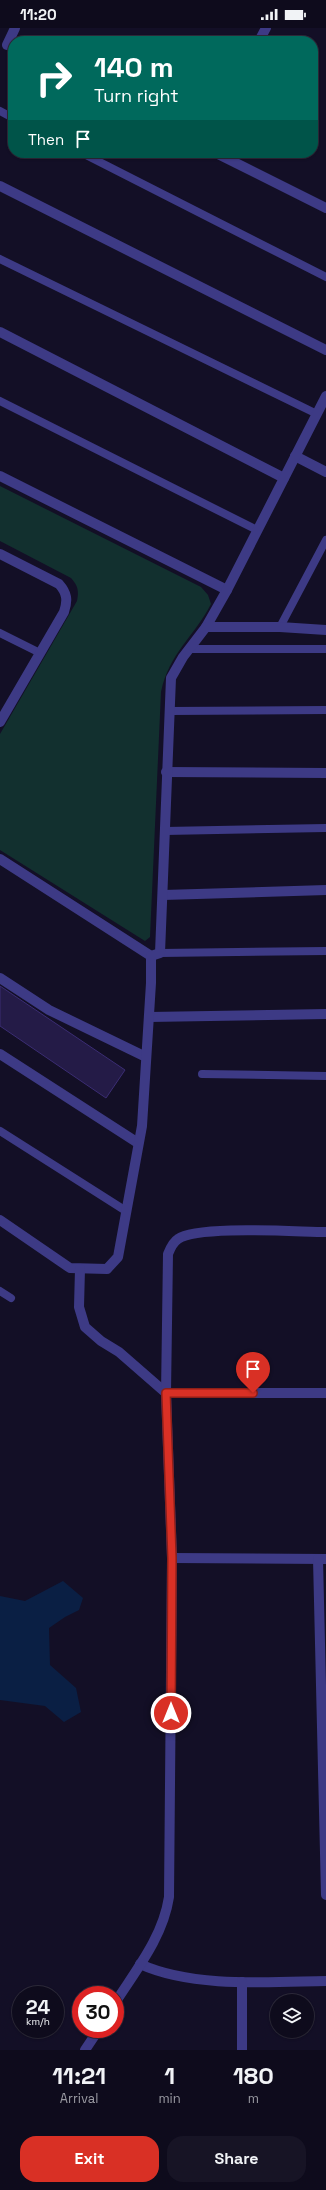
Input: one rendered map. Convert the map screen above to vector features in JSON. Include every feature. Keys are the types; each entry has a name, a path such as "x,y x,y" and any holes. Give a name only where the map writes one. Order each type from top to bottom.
{"street":[{"path":"227,158 325,204"},
{"path":"0,186 326,350"},
{"path":"0,332 284,478"},
{"path":"0,1220 70,1268 107,1269 118,1257 123,1240 126,1210 142,1126 149,1016 163,895 166,772 171,678 188,649 206,627 227,590 326,396"},
{"path":"295,456 326,472"},
{"path":"0,476 227,590"},
{"path":"0,554 59,584 65,591 67,602 64,612 1,717"},
{"path":"206,627 280,627 326,630"},
{"path":"166,772 326,773"},
{"path":"0,859 156,955"},
{"path":"163,895 326,890"},
{"path":"0,978 50,1010 146,1057"},
{"path":"149,1016 326,1014"},
{"path":"0,1054 138,1143"},
{"path":"124,1990 161,1929 166,1915 169,1897 172,1558 166,1393 168,1254 178,1239 190,1234 212,1231 326,1232"},
{"path":"80,1269 79,1307 85,1327 102,1342 119,1352 166,1393 326,1394"},
{"path":"172,1558 322,1559 326,1895"},
{"path":"140,1964 155,1970 182,1977 242,1982 326,1982"},
{"path":"242,1982 242,2050"},
{"path":"85,2050 93,2038"}],"lane":[{"path":"92,158 326,277"},
{"path":"0,259 317,414"},
{"path":"0,401 257,530"},
{"path":"280,627 326,540"},
{"path":"0,634 40,653"},
{"path":"188,649 326,649"},
{"path":"170,711 326,710"},
{"path":"165,831 326,828"},
{"path":"156,955 326,951"},
{"path":"202,1074 326,1076"},
{"path":"0,1131 126,1210"},
{"path":"0,1291 10,1298"}],"green space":[{"path":"0,486 201,587 208,595 211,604 170,666 161,692 150,937 145,941 0,850 0,734 77,601 78,594 77,586 71,578 0,541"}],"water":[{"path":"63,1581 83,1598 79,1610 65,1617 49,1628 50,1665 76,1688 81,1712 64,1722 45,1706 0,1700 0,1596 25,1601"}],"building":[{"path":"0,986 125,1070 106,1098 0,1026"}],"route":[{"path":"171,1713 172,1558 166,1393 253,1393"}]}
